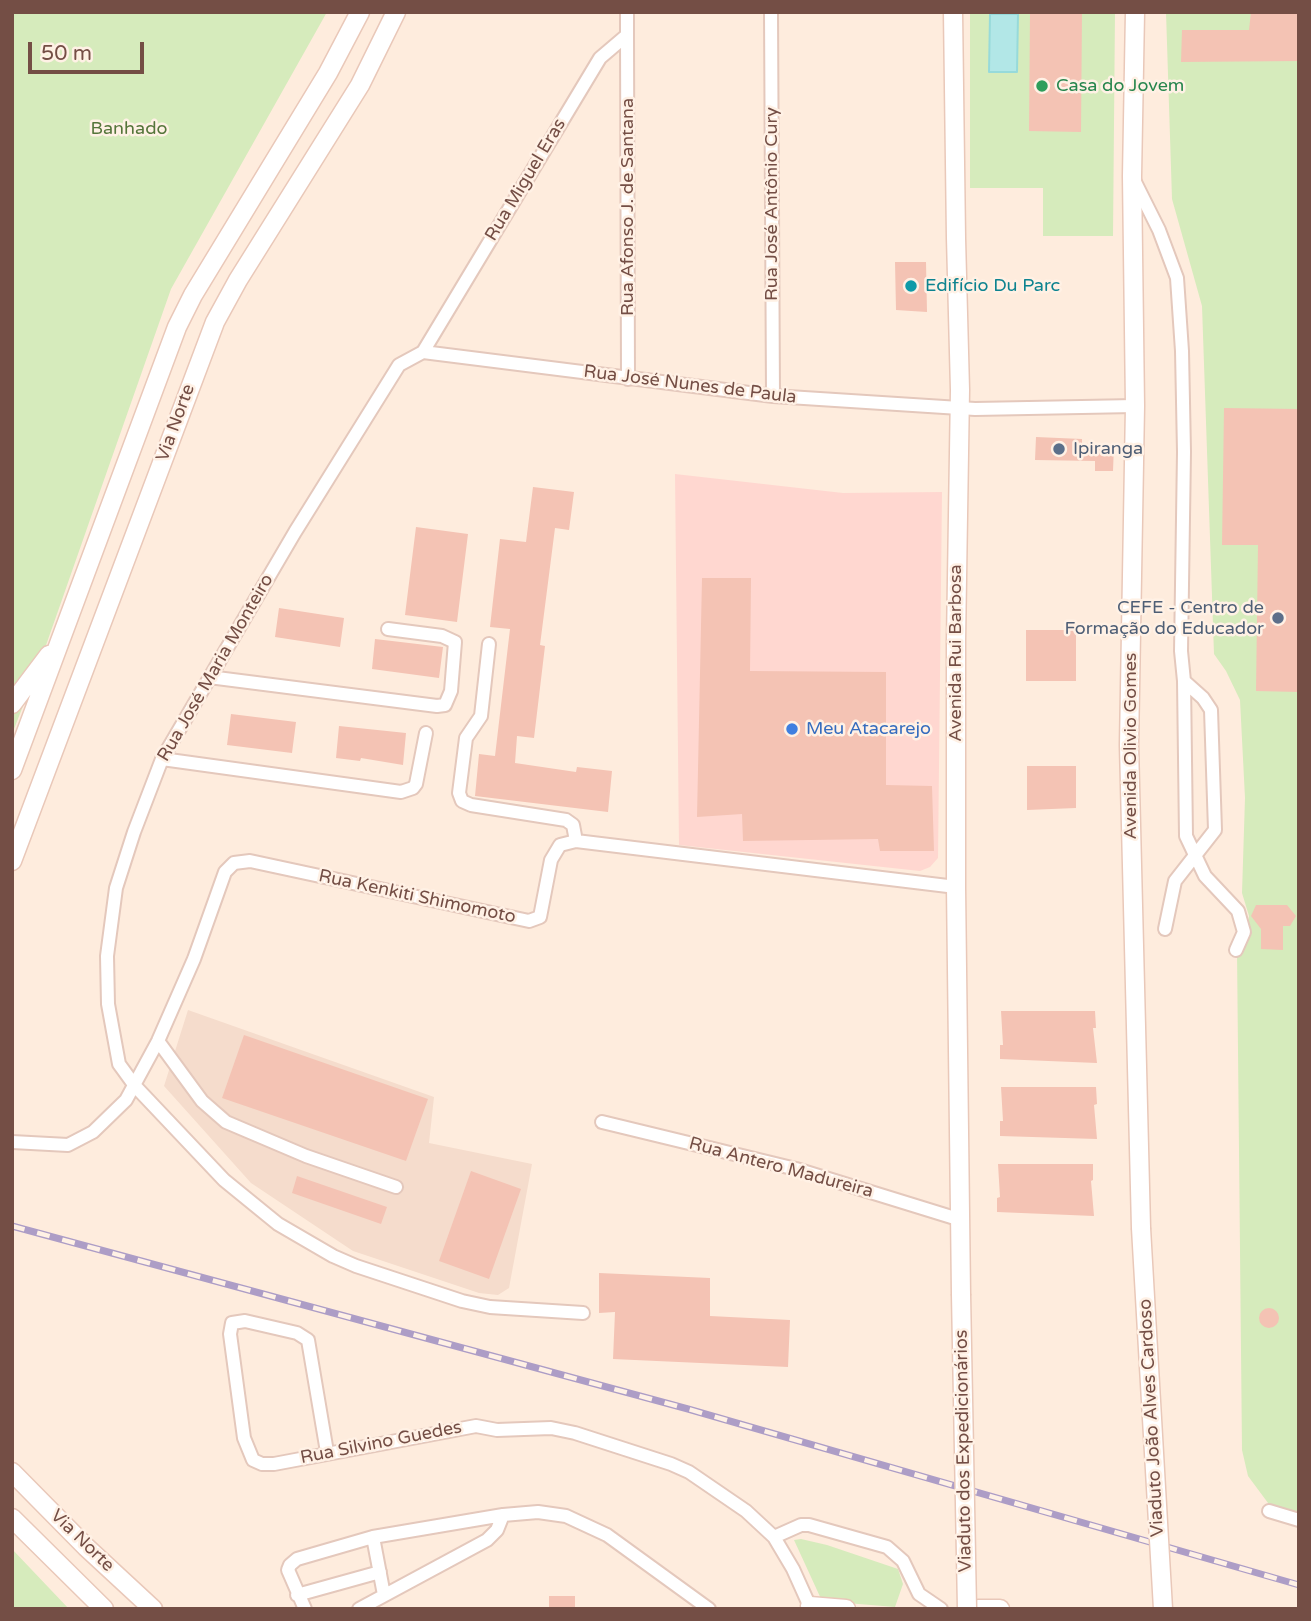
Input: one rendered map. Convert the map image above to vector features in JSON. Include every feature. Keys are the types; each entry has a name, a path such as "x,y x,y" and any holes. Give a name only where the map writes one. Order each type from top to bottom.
{"main road":[{"name":"Via Norte","path":"12,770 184,312 328,73 360,12"},
{"name":"Via Norte","path":"12,861 215,322 238,280 359,85 396,12"},
{"name":"Avenida Rui Barbosa","path":"953,12 960,390 956,887 961,1294"},
{"name":"Avenida Olivio Gomes","path":"1135,12 1132,176 1135,406 1129,745 1141,1228"},
{"path":"12,704 64,631"},
{"name":"Viaduto João Alves Cardoso","path":"1141,1228 1163,1609"},
{"name":"Viaduto dos Expedicionários","path":"961,1294 967,1609"},
{"name":"Via Norte","path":"12,1472 86,1547 153,1609"},
{"name":"Via Norte","path":"12,1518 104,1609"},
{"path":"810,1608 846,1609"},
{"path":"978,1609 1000,1609"}],"street":[{"path":"627,12 627,35"},
{"name":"Rua José Antônio Cury","path":"771,12 773,396"},
{"name":"Rua Miguel Eras","path":"423,352 600,58 627,35"},
{"name":"Rua Afonso J. de Santana","path":"627,35 628,379"},
{"path":"1132,176 1171,260 1179,296 1184,452 1181,651 1184,681 1186,836 1205,876 1238,911 1244,932 1236,950"},
{"name":"Rua José Nunes de Paula","path":"423,352 773,396 959,407 1135,406"},
{"name":"Rua José Maria Monteiro","path":"423,352 399,365 162,759 116,888 107,956 108,1004 119,1064 135,1086 224,1180 278,1224 333,1256 462,1301 490,1307 583,1313"},
{"path":"209,677 445,705 451,691 455,642 442,636 388,629"},
{"path":"489,644 481,716 466,737 460,797 462,801 471,805 566,820 573,825 576,841 956,887"},
{"path":"1165,929 1175,881 1214,830 1210,710 1203,698 1184,681"},
{"path":"162,759 401,792 413,788 416,784 426,733"},
{"name":"Rua Kenkiti Shimomoto","path":"12,1142 68,1145 93,1132 112,1115 135,1086 158,1041 194,959 225,872 234,863 250,861 529,921 540,917 551,860 560,845 576,841"},
{"path":"158,1041 202,1101 226,1122 306,1156 396,1187"},
{"name":"Rua Antero Madureira","path":"602,1122 796,1169 958,1219"},
{"name":"Rua Silvino Guedes","path":"327,1452 309,1340 303,1336 245,1321 232,1323 230,1334 244,1438 253,1460 262,1464 274,1464 477,1426 496,1430 563,1431 645,1455 689,1472 746,1511 774,1536 793,1569 810,1608"},
{"path":"1269,1511 1299,1520"},
{"path":"305,1609 288,1570 297,1559 373,1538 503,1515 550,1512 566,1516 607,1535 709,1609"},
{"path":"359,1609 487,1540 497,1530 503,1515"},
{"path":"774,1536 801,1525 808,1525 887,1547 903,1561 919,1594 941,1609"},
{"path":"373,1538 384,1595"},
{"path":"298,1595 380,1572"}],"shaded area":[{"path":"675,474 843,493 942,492 938,858 930,867 920,871 679,845"},
{"path":"188,1010 434,1097 429,1143 532,1164 509,1288 498,1295 479,1293 353,1251 251,1183 164,1086"}],"green space":[{"name":"Banhado","path":"12,12 327,12 171,289 38,668 12,734"},
{"name":"Casa do Jovem","path":"970,12 1115,12 1113,236 1043,236 1043,188 970,188"},
{"path":"1166,12 1299,12 1299,1516 1271,1507 1248,1476 1242,1450 1237,951 1246,935 1249,916 1242,893 1245,798 1240,700 1214,654 1202,306 1172,199"},
{"path":"801,1539 898,1569 903,1584 895,1607 822,1601 794,1540"},
{"path":"12,1549 69,1609 12,1609"}],"water":[{"path":"990,14 1018,14 1017,72 989,72"}],"building":[{"name":"Casa do Jovem","path":"1030,12 1082,12 1081,132 1029,131"},
{"path":"1251,12 1299,12 1299,61 1181,62 1182,30 1249,30"},
{"name":"Edifício Du Parc","path":"895,262 926,262 927,312 896,310"},
{"name":"CEFE - Centro de Formação do Educador","path":"1224,408 1299,409 1299,692 1256,691 1258,545 1222,545"},
{"name":"Ipiranga","path":"1036,437 1082,439 1082,443 1114,445 1113,471 1095,471 1095,461 1035,460"},
{"path":"533,487 574,492 569,530 555,528 540,645 545,646 534,738 517,736 515,763 576,772 577,767 612,771 608,812 475,796 479,754 495,756 510,629 490,627 500,539 526,542"},
{"path":"416,527 468,534 457,622 405,615"},
{"name":"Meu Atacarejo","path":"702,578 751,578 750,671 886,672 886,785 932,786 934,851 880,851 878,839 743,841 742,814 697,817"},
{"path":"279,608 344,618 340,647 275,637"},
{"path":"1026,630 1076,630 1076,681 1026,681"},
{"path":"375,639 443,647 439,678 372,669"},
{"path":"231,714 296,722 292,753 227,745"},
{"path":"339,726 406,733 403,765 361,758 360,761 336,758"},
{"path":"1027,766 1076,766 1076,808 1027,810"},
{"path":"1256,905 1287,905 1296,916 1290,926 1283,926 1283,950 1261,949 1261,929 1251,916"},
{"path":"1001,1011 1095,1011 1096,1028 1093,1028 1097,1063 1000,1059 1000,1045 1003,1045"},
{"path":"244,1035 428,1099 406,1161 222,1098"},
{"path":"1001,1087 1096,1087 1097,1104 1094,1105 1097,1139 1000,1136 1000,1121 1003,1121"},
{"path":"998,1164 1093,1164 1091,1181 1094,1216 997,1212 997,1198 1000,1197"},
{"path":"471,1171 521,1189 489,1279 439,1261"},
{"path":"297,1176 387,1207 381,1224 292,1193"},
{"path":"599,1273 710,1278 710,1316 790,1320 788,1367 613,1359 615,1312 599,1313"},
{"path":"1269,1308 1276,1311 1279,1318 1276,1325 1269,1328 1262,1325 1259,1318 1262,1311"},
{"path":"549,1596 575,1596 575,1609 549,1609"}],"railway":[{"path":"12,1226 688,1409 1299,1585"}],"place":[{"name":"Casa do Jovem","path":"1042,86"},
{"name":"Edifício Du Parc","path":"911,286"},
{"name":"Ipiranga","path":"1059,449"},
{"name":"CEFE - Centro de Formação do Educador","path":"1278,618"},
{"name":"Meu Atacarejo","path":"792,729"}]}
